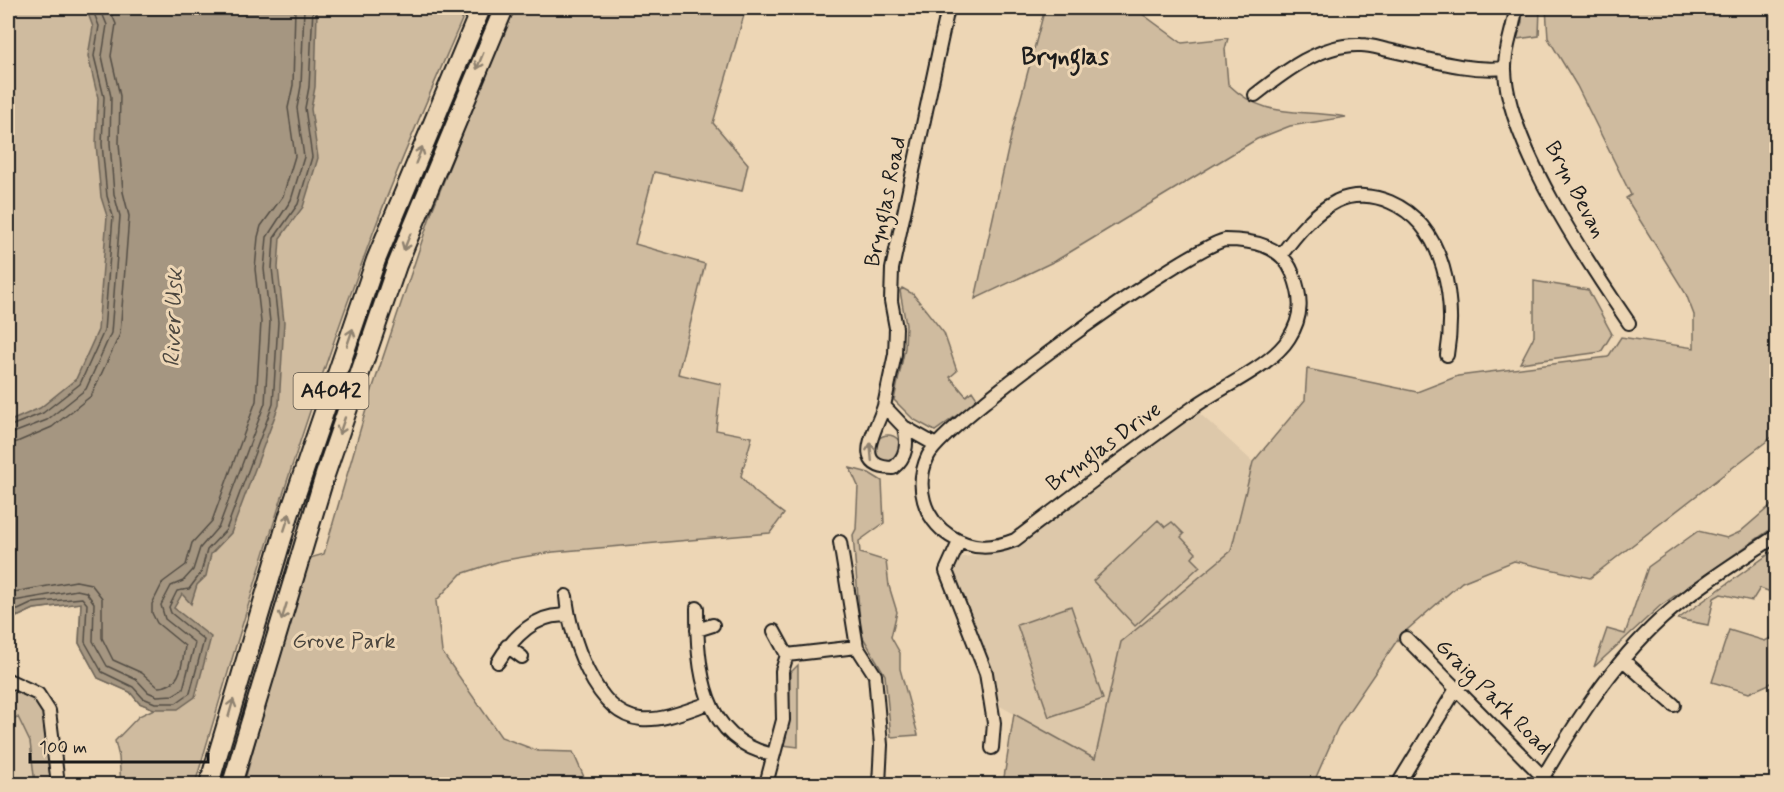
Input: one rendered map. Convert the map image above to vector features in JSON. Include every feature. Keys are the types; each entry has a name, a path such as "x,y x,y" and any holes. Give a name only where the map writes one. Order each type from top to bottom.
{"highway":[{"name":"A4042","path":"208,784 289,515 372,272 481,8"},
{"name":"A4042","path":"232,784 325,475 397,265 504,8"}],"street":[{"name":"Brynglas Road","path":"904,427 906,439 902,461 893,468 880,468 871,461 871,435 880,421 895,354 896,328 891,301 892,269 948,8"},
{"name":"Bryn Bevan","path":"1516,8 1515,27 1506,53 1505,68 1506,82 1518,124 1547,189 1593,269 1629,323"},
{"path":"1255,95 1290,67 1322,52 1360,44 1446,65 1484,70 1505,68"},
{"path":"1281,255 1322,210 1339,200 1359,195 1380,198 1400,206 1418,220 1432,238 1445,275 1449,313 1447,355"},
{"name":"Brynglas Drive","path":"1225,240 1257,243 1281,255 1291,268 1300,292 1301,303 1295,328 1279,350 1195,406 1015,540 988,548 959,542 940,528 924,509 925,466 936,445 950,430 1041,359 1162,274 1213,243 1225,240"},
{"path":"884,406 904,427 936,445"},
{"path":"1544,782 1575,724 1623,660 1659,621 1684,599 1776,536"},
{"path":"840,542 857,648 874,675 881,744 879,784"},
{"path":"959,542 946,571 986,673 994,723 992,748"},
{"path":"566,596 568,616 578,650 589,674 603,694 619,709 639,719 653,719 709,703"},
{"path":"697,608 700,664 713,713 733,735 753,751 773,755"},
{"path":"498,662 507,646 519,634 538,622 558,615 568,616"},
{"path":"697,630 713,625"},
{"path":"766,784 783,720 782,671 787,655 774,631"},
{"name":"Graig Park Road","path":"1406,638 1544,782"},
{"path":"507,646 522,657"},
{"path":"787,655 857,648"},
{"path":"1623,660 1674,705"},
{"path":"8,680 38,694 50,711 58,784"},
{"path":"1398,784 1456,690"}],"shaded area":[{"path":"1198,412 1253,462 1231,551 1121,642 1095,759 1000,706 993,671 953,567 956,559 993,553 1021,545"},
{"path":"18,716 30,742 35,784 8,784 13,742 8,735 8,724"}],"green space":[{"path":"8,8 155,8 157,265 8,487"},
{"path":"261,8 467,8 387,197 326,363 258,573 195,784 121,784 115,741 139,716 154,709 139,703 130,692 98,678 79,643 81,603 34,609 8,621 8,593 176,604 181,594"},
{"name":"Grove Park","path":"512,8 746,8 713,123 748,164 742,191 654,172 635,244 705,264 678,374 721,384 716,430 752,437 741,476 755,492 784,514 770,533 553,552 500,561 461,574 436,601 442,652 501,737 538,751 573,752 587,784 244,784 279,652 310,558 324,554 370,396 432,211"},
{"path":"1045,8 1134,8 1182,43 1228,38 1225,49 1228,84 1242,96 1256,104 1284,111 1346,117 1290,126 1257,139 1057,260 975,299 1013,127"},
{"path":"1522,8 1540,8 1539,36 1517,39 1522,22"},
{"path":"1546,8 1776,8 1776,434 1590,578 1514,561 1462,582 1400,636 1338,727 1313,784 1003,784 1014,714 1095,759 1121,642 1231,551 1253,462 1305,400 1307,369 1417,392 1458,376 1608,357 1621,337 1694,348 1694,315 1686,294 1626,198 1631,195 1577,86 1548,38"},
{"path":"1534,281 1588,290 1612,334 1601,352 1520,363 1534,336"},
{"path":"902,288 913,294 944,333 957,371 950,377 966,396 972,391 978,400 935,431 913,419 894,400 905,348 906,325 900,291"},
{"path":"888,435 897,439 901,448 897,457 888,461 879,457 875,448 879,439"},
{"path":"850,468 869,473 882,481 884,523 859,541 860,553 886,561 889,586 897,612 891,637 900,653 900,669 918,735 891,737 885,675 861,634 853,535 856,529 858,486"},
{"path":"1776,501 1776,522 1768,531 1660,606 1594,667 1607,629 1625,634 1648,567 1698,531 1727,538 1740,532"},
{"path":"1158,520 1165,527 1172,522 1184,534 1181,537 1196,553 1192,558 1200,566 1135,626 1093,581"},
{"path":"1776,549 1776,594 1760,588 1752,601 1721,594 1714,598 1708,625 1678,619"},
{"path":"1071,606 1103,699 1049,717 1017,625"},
{"path":"1729,630 1765,641 1776,635 1776,681 1749,693 1712,682"},
{"path":"798,665 798,747 783,745 789,710 790,673"},
{"path":"8,686 34,699 46,715 54,784 35,784 30,742 18,717 8,724"}],"water":[{"name":"River Usk","path":"86,8 321,8 317,12 315,87 311,109 318,158 303,207 280,238 278,268 284,322 279,405 231,533 211,554 206,576 197,585 191,604 182,594 174,608 211,637 195,697 178,709 154,709 139,703 130,692 98,678 79,643 81,603 34,609 19,616 8,615 8,422 40,408 76,379 98,330 107,216 101,197 96,144 98,98 88,56 93,27"}],"district":[{"name":"Brynglas","path":"1065,57"}]}
